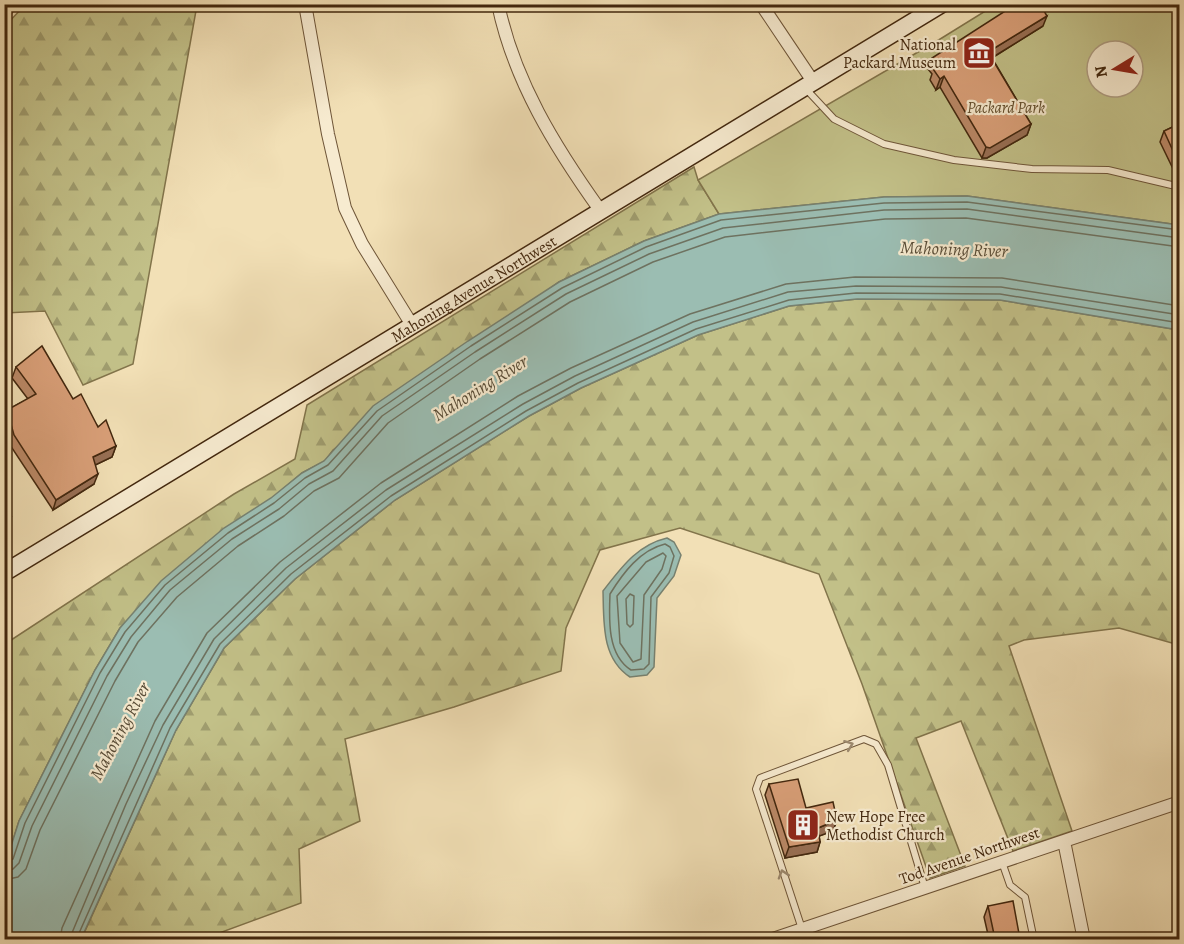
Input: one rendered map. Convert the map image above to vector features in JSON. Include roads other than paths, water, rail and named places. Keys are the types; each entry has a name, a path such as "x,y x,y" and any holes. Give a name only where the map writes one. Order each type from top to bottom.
{"main road":[{"name":"Mahoning Avenue Northwest","path":"4,573 942,4"}],"street":[{"path":"305,4 328,134 345,208 362,244 412,325"},
{"path":"498,4 515,66 530,99 600,210"},
{"path":"761,4 809,86"},
{"name":"Tod Avenue Northwest","path":"770,939 1179,802"},
{"path":"1064,841 1084,939"}],"lane":[{"path":"809,86 834,119 884,144 954,160 1032,169 1108,170 1179,187"},
{"path":"802,929 756,789 760,778 864,739 876,744 888,765 925,888"},
{"path":"1002,862 1010,885 1025,897 1034,939"}],"water":[{"name":"Mahoning River","path":"967,196 1179,225 1179,330 1000,300 857,299 789,306 698,335 581,388 529,416 395,500 295,579 224,648 176,730 81,939 5,939 5,865 19,821 95,670 120,628 161,581 224,528 271,498 302,473 324,461 373,406 559,282 644,241 719,214 884,197"},
{"path":"667,538 674,542 681,555 674,576 657,598 654,667 647,675 630,677 614,660 609,650 604,627 603,591 630,558 656,541"}],"railway":[{"path":"4,18 17,4"}],"place":[{"name":"National Packard Museum","path":"979,53"},
{"name":"New Hope Free Methodist Church","path":"803,825"}],"park label":[{"name":"Packard Park","path":"1006,107"}]}
